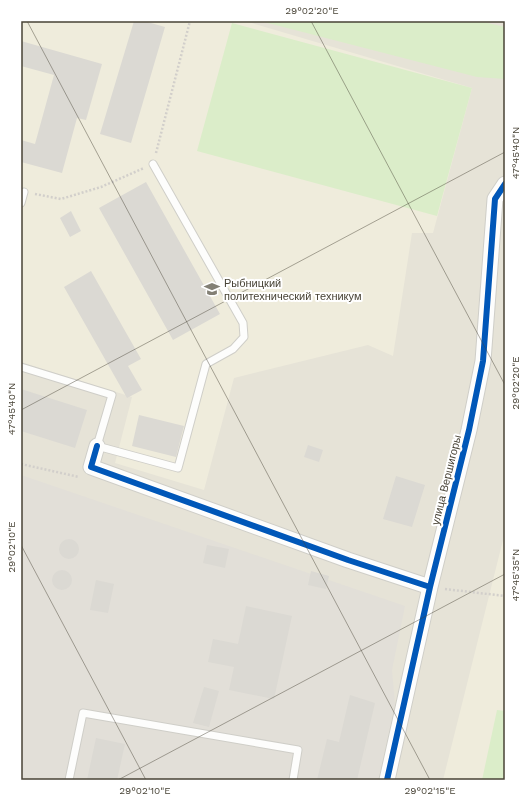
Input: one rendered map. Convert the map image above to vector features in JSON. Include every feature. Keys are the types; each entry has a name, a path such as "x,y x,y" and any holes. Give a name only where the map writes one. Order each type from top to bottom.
{"street":[{"name":"улица Вершигоры","path":"386,780 430,587 469,430 483,361 495,199 505,184"},
{"path":"96,446 90,467 348,560 430,587"}],"lane":[{"path":"21,367 112,395 96,446 178,468 206,364 233,348 244,337 244,323 153,164"},
{"path":"21,203 24,192"},
{"path":"69,780 83,713 298,750 293,780"}],"path":[{"path":"24,192 61,199 101,187 153,164 190,21"},
{"path":"21,464 87,478 90,467"},
{"path":"430,587 505,596"}],"shaded area":[{"path":"21,21 505,21 505,780 21,780"},
{"name":"Рыбницкий политехнический техникум","path":"21,21 245,21 472,88 433,233 412,233 393,356 368,345 234,378 204,490 115,463 132,397 21,362"},
{"path":"21,475 405,606 392,670 395,704 378,780 21,780"},
{"path":"505,532 505,780 443,780"}],"green space":[{"path":"260,21 479,21 505,27 505,79 477,77"},
{"path":"232,23 472,88 437,216 197,151"},
{"path":"497,710 505,711 505,780 482,780"}],"building":[{"path":"134,21 144,21 165,27 131,143 100,134"},
{"path":"21,41 102,64 86,120 77,118 62,173 21,162 21,140 35,144 54,75 21,66"},
{"path":"146,182 220,314 173,340 99,208"},
{"path":"71,211 81,231 70,237 60,218"},
{"path":"91,271 141,359 128,366 142,390 127,398 64,287"},
{"path":"21,389 87,410 75,448 21,431"},
{"path":"139,415 184,426 176,457 132,446"},
{"path":"308,445 323,450 319,462 304,457"},
{"path":"396,476 425,485 412,527 383,519"},
{"path":"69,539 76,542 79,549 76,556 69,559 62,556 59,549 62,542"},
{"path":"207,545 229,549 225,568 203,563"},
{"path":"58,570 66,570 72,576 72,584 66,590 58,590 52,584 52,576"},
{"path":"311,571 329,576 326,589 308,585"},
{"path":"96,580 114,584 108,613 90,610"},
{"path":"246,606 292,616 274,699 229,690 234,667 208,662 213,639 238,644"},
{"path":"204,687 219,691 209,727 193,723"},
{"path":"350,695 375,703 357,780 317,780 327,739 339,742"},
{"path":"96,738 125,744 117,780 87,780"}],"cycle path":[{"path":"387,780 430,587 469,430 483,361 495,199 505,184"},
{"path":"97,446 91,467 348,560 430,587"}],"place":[{"name":"Рыбницкий политехнический техникум","path":"212,289"}]}
